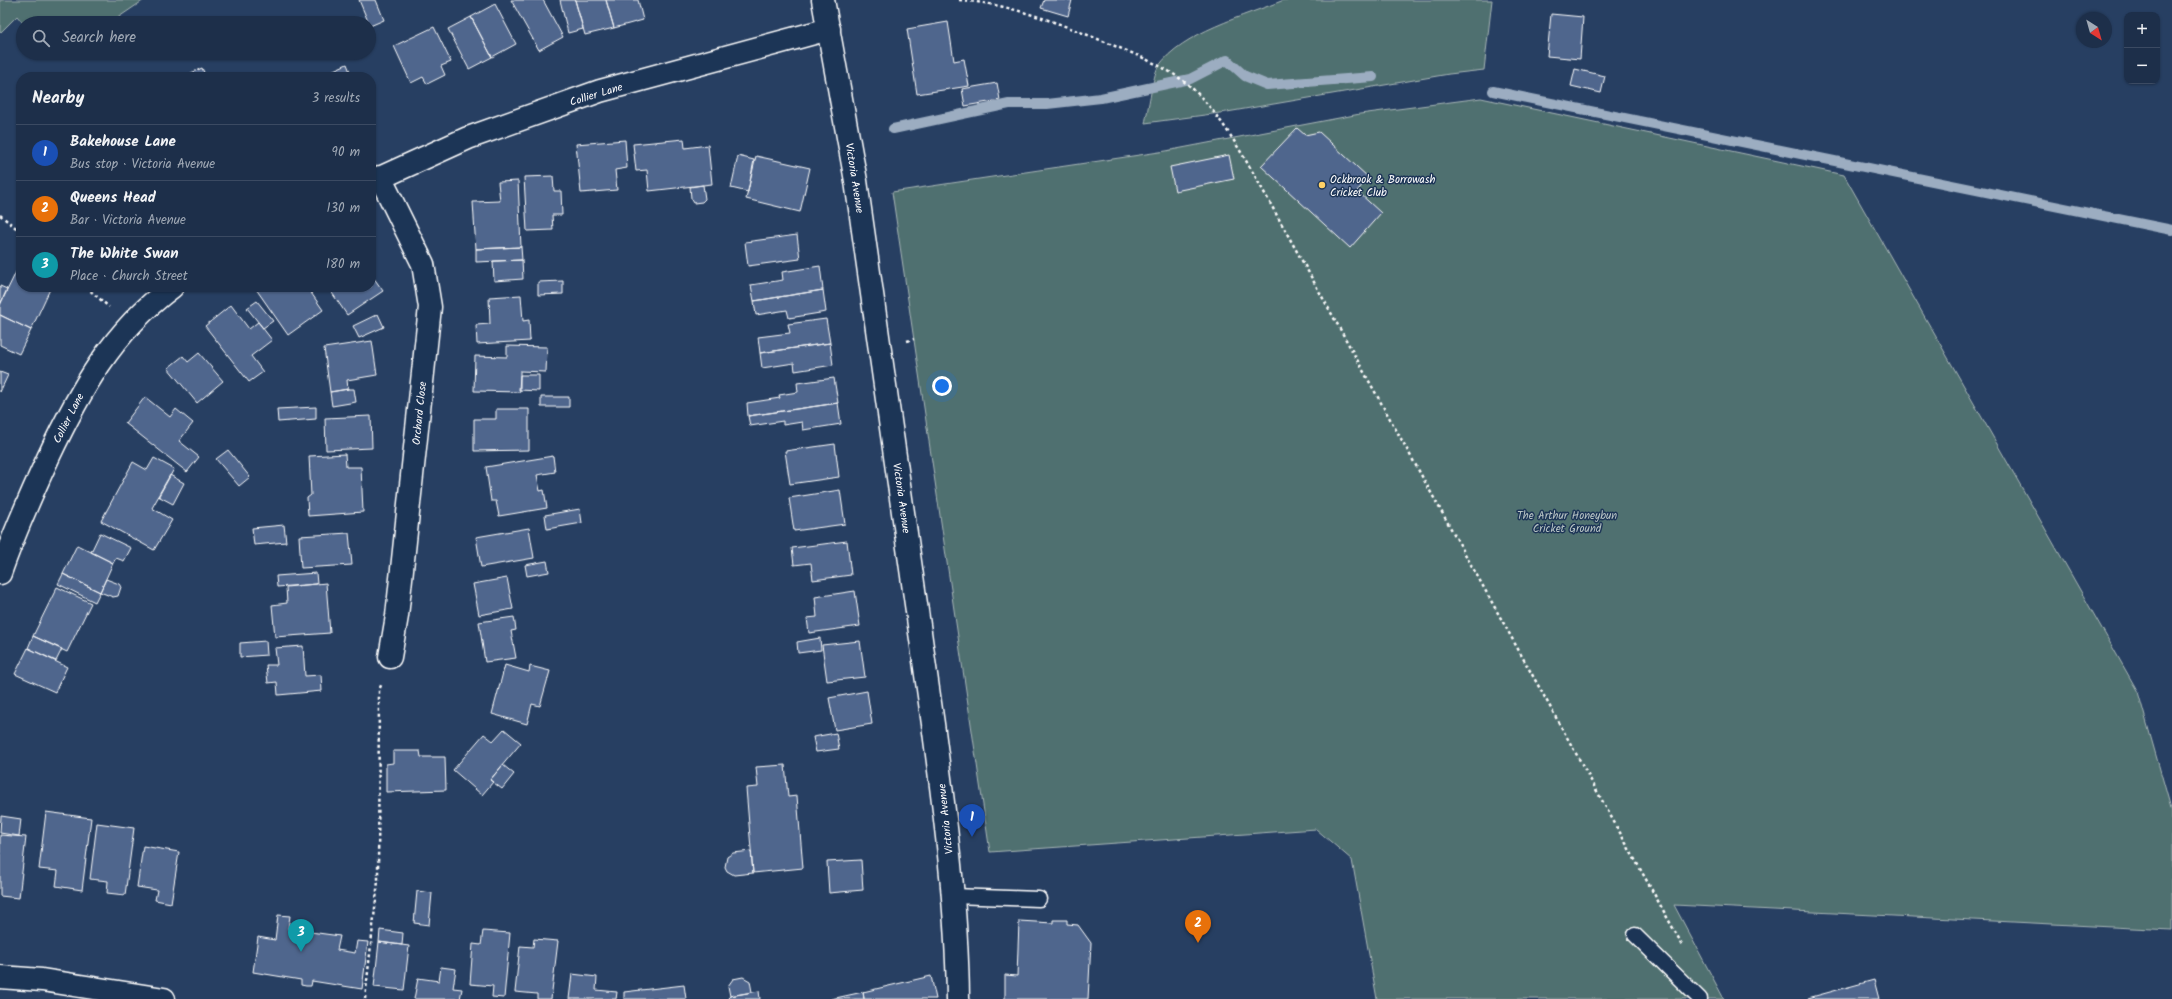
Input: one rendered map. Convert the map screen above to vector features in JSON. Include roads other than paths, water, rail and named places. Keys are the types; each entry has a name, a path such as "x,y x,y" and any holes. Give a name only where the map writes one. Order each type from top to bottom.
{"street":[{"name":"Victoria Avenue","path":"823,0 857,188 895,443 945,809 953,896 958,999"},
{"name":"Collier Lane","path":"376,179 468,138 600,91 829,29"},
{"name":"Orchard Close","path":"376,179 423,264 430,308 397,616 390,658"},
{"name":"Collier Lane","path":"0,573 25,506 73,405 98,365 125,329 148,305 165,292"},
{"path":"0,977 42,980 164,999"}],"lane":[{"path":"953,896 1039,899"},
{"path":"1635,935 1700,999"}],"waterway":[{"path":"893,129 1009,104 1047,104 1101,98 1190,79 1227,60 1245,76 1267,85 1373,77"},
{"path":"1493,91 2172,230"}],"place":[{"name":"Ockbrook & Borrowash Cricket Club","path":"1322,185"},
{"name":"Bakehouse Lane","path":"972,837"},
{"name":"Queens Head","path":"1198,943"},
{"name":"The White Swan","path":"301,952"}],"park label":[{"name":"The Arthur Honeybun Cricket Ground","path":"1567,521"}]}
